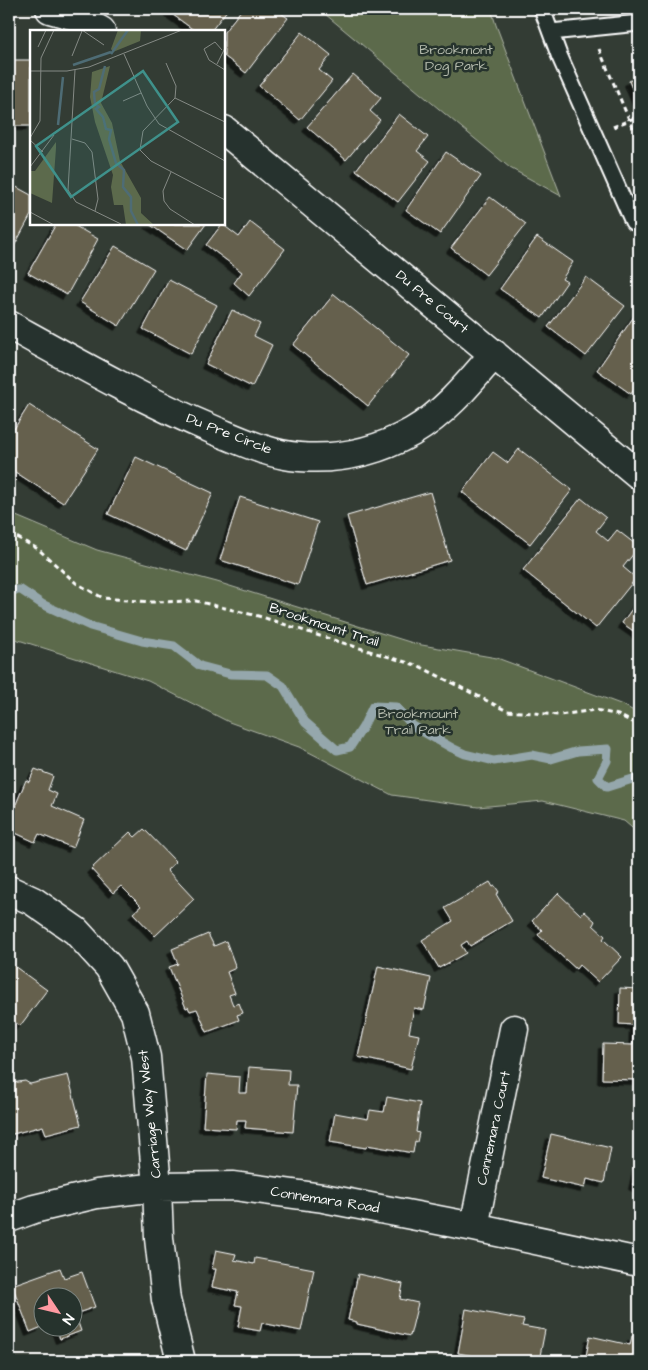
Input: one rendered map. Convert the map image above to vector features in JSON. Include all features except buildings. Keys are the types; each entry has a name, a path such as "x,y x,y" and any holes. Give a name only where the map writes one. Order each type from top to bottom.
{"street":[{"path":"50,9 75,16 99,30"},
{"name":"Du Pre Court","path":"225,131 639,475"},
{"name":"Du Pre Circle","path":"9,325 102,376 187,419 264,450 298,457 327,458 355,454 384,446 414,431 468,384 494,354"},
{"name":"Carriage Way West","path":"9,890 33,901 76,931 109,967 135,1013 146,1057 166,1300 181,1361"},
{"name":"Connemara Court","path":"474,1227 514,1029"},
{"name":"Connemara Road","path":"9,1218 34,1209 97,1194 157,1186 234,1186 322,1198 474,1227 639,1262"}],"lane":[{"path":"542,9 559,55 633,222"},
{"path":"551,32 639,22"}],"path":[{"path":"592,28 639,143"},
{"path":"594,135 639,116"},
{"name":"Brookmount Trail","path":"9,533 38,549 76,583 103,598 151,602 196,601 252,614 419,666 507,711 559,715 596,710 618,715 639,725"}],"green space":[{"name":"Brookmont Dog Park","path":"319,9 491,9 561,196 510,168"},
{"name":"Brookmount Trail Park","path":"9,513 97,550 217,582 416,644 497,658 623,705 639,714 639,834 624,821 543,801 478,807 392,795 299,747 229,722 148,681 9,637"}],"waterway":[{"path":"9,590 21,590 42,604 90,626 142,641 174,646 200,666 230,674 267,675 283,686 305,722 337,750 350,747 363,727 373,706 396,707 413,726 465,754 494,761 532,755 551,759 578,751 608,749 607,761 598,778 607,787 639,777"}]}
